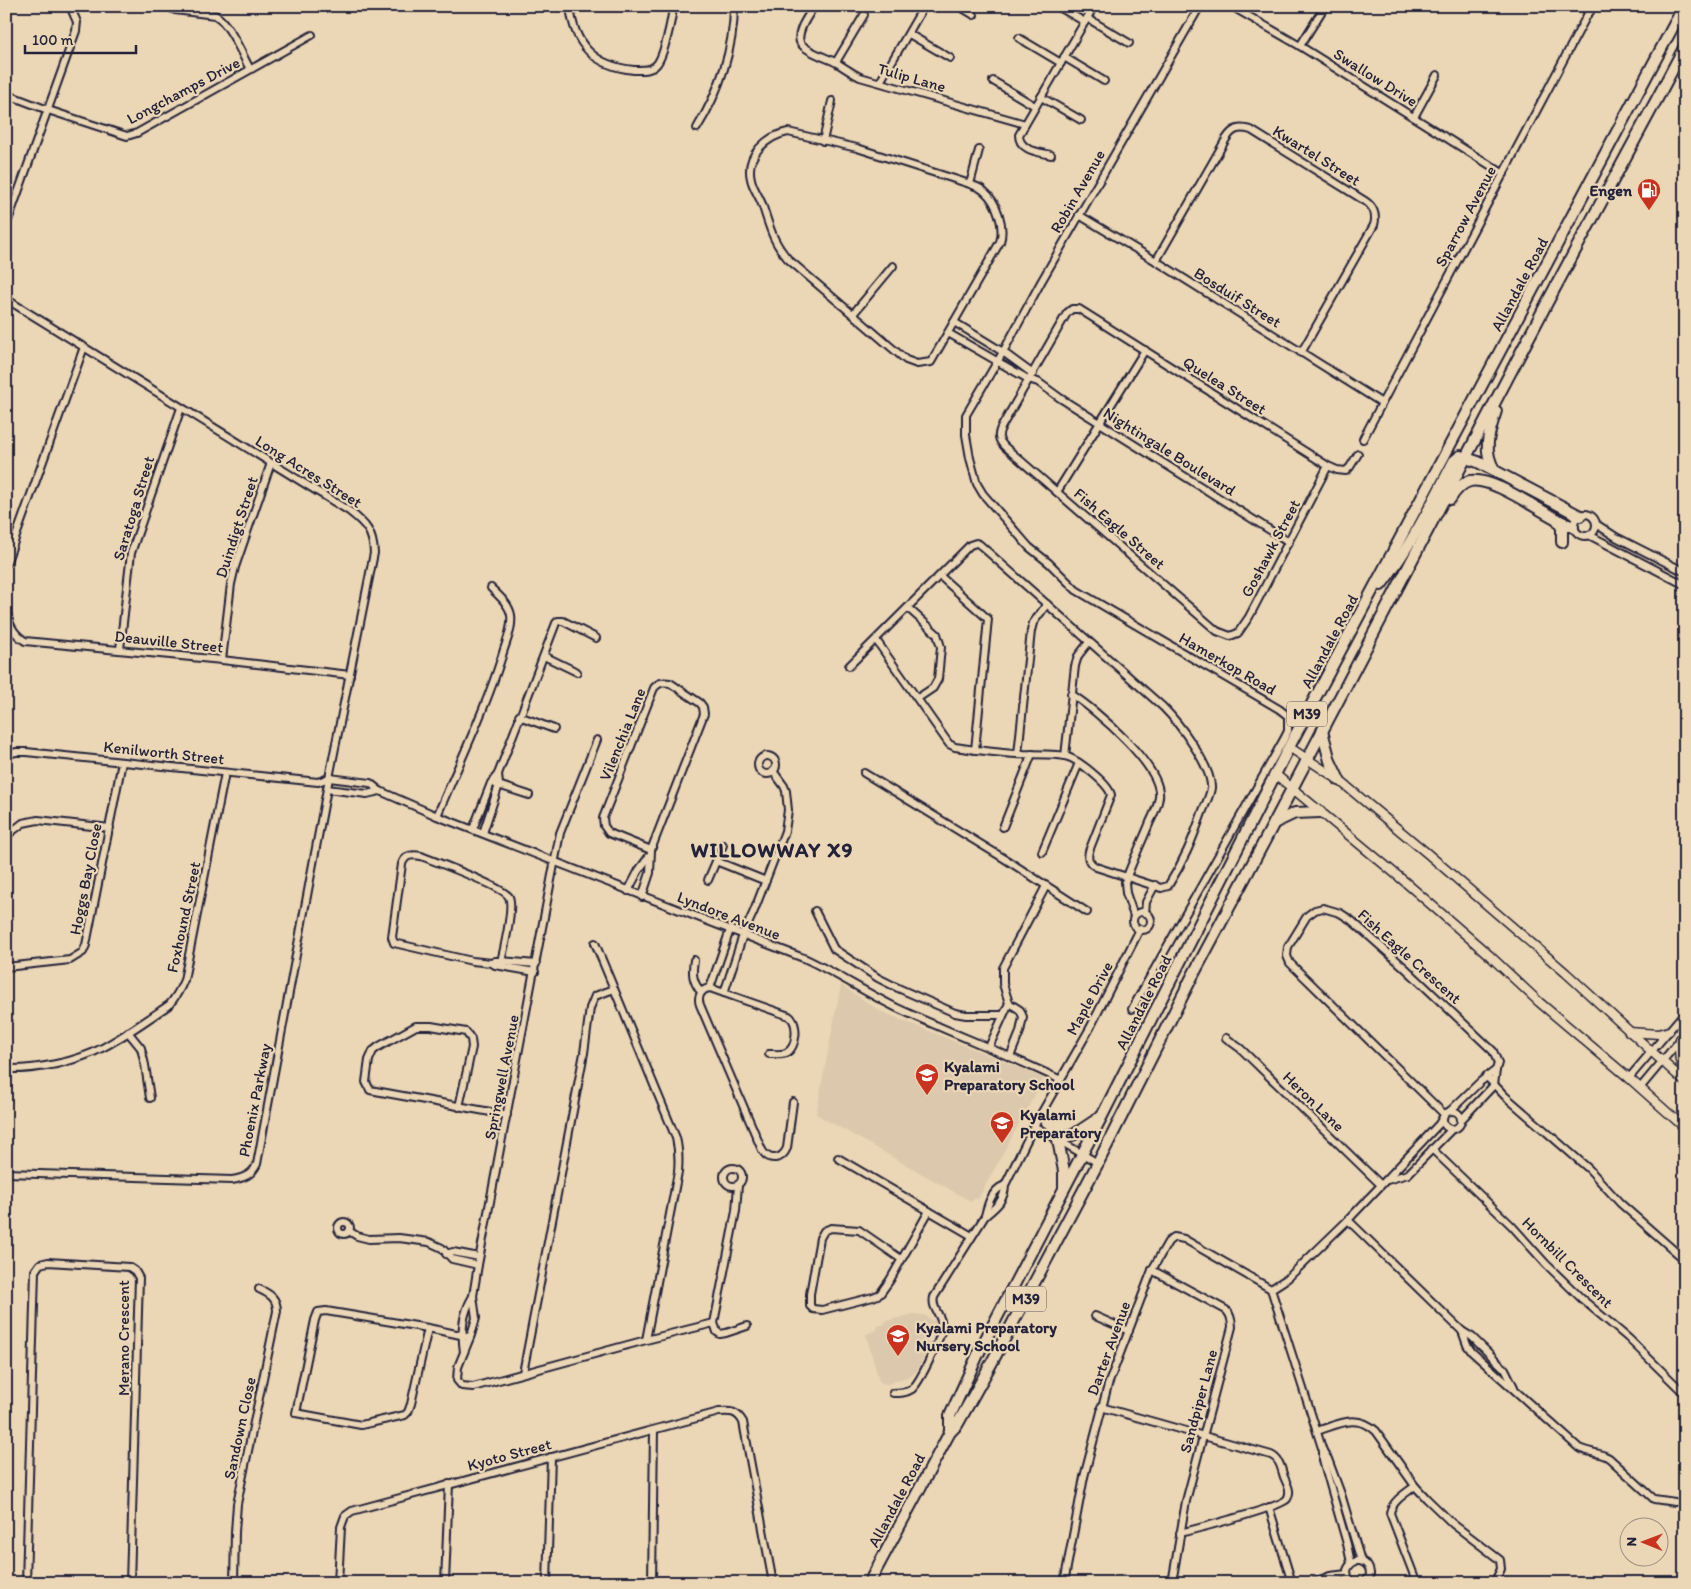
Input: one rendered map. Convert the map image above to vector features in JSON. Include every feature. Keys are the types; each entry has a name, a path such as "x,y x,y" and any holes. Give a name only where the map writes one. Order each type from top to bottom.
{"main road":[{"name":"Allandale Road","path":"950,1432 950,1416 980,1350 1102,1116 1275,774 1684,6"},
{"name":"Allandale Road","path":"869,1583 950,1432 957,1425 991,1364 1098,1163 1192,977 1503,386 1685,46"},
{"path":"1497,473 1490,461 1487,444 1503,386"},
{"path":"1361,612 1394,568 1421,524 1454,461 1460,456 1466,457 1580,516"},
{"path":"1424,538 1461,486 1474,481 1487,482 1573,527"},
{"path":"1557,519 1562,528 1562,542"},
{"path":"1322,731 1328,754 1339,780"},
{"path":"1274,823 1295,813 1320,812"},
{"path":"1064,1189 1064,1171 1058,1140 1074,1134 1102,1116"}],"street":[{"path":"6,226 76,31 77,22 70,6"},
{"path":"166,6 175,10 215,15 220,18 250,69"},
{"path":"570,6 574,31 579,41 590,53 603,62 616,67 640,70 651,69 658,62 668,31 673,6"},
{"path":"697,128 714,97 721,79 732,38 734,6"},
{"name":"Tulip Lane","path":"814,6 802,28 800,40 801,44 808,49 836,62 853,73 1025,124"},
{"path":"880,82 924,6"},
{"path":"960,6 974,15"},
{"path":"1057,6 1130,42"},
{"path":"1051,155 1022,146 1019,135 1094,6"},
{"name":"Robin Avenue","path":"966,415 1200,6"},
{"name":"Swallow Drive","path":"1231,6 1300,46 1504,174"},
{"path":"1300,46 1325,6"},
{"path":"1580,6 1591,9"},
{"name":"Sparrow Avenue","path":"1363,439 1591,9"},
{"path":"836,62 864,15"},
{"path":"909,34 950,58"},
{"name":"Longchamps Drive","path":"6,94 126,136 137,133 312,35"},
{"path":"1019,38 1104,81"},
{"path":"1414,117 1436,75"},
{"path":"993,81 1035,106"},
{"path":"1041,97 1081,120"},
{"path":"823,141 832,101"},
{"name":"Kwartel Street","path":"1156,261 1226,139 1233,130 1238,128 1251,130 1365,201 1374,212 1374,225 1301,353"},
{"path":"788,132 823,141 857,148 970,184 983,190 992,201 1002,226 1000,242 931,362 917,364 906,360 788,259 776,245 762,204 750,178 755,153 766,141 779,134 788,132"},
{"path":"970,184 979,150"},
{"name":"Bosduif Street","path":"1079,215 1156,261 1382,403"},
{"path":"853,314 892,266"},
{"name":"Long Acres Street","path":"6,299 349,511 362,521 370,532 374,554 327,789"},
{"name":"Quelea Street","path":"1032,373 1067,313 1072,309 1082,310 1328,466 1346,471 1350,468 1358,454"},
{"name":"Nightingale Boulevard","path":"954,322 1003,352 1032,373 1038,382"},
{"name":"Nightingale Boulevard","path":"948,333 998,360 1028,379 1038,382 1289,542"},
{"path":"6,564 84,347"},
{"path":"1057,492 1145,350"},
{"path":"1028,379 1032,373"},
{"name":"Fish Eagle Street","path":"1028,379 998,434 1001,443 1217,630 1230,636"},
{"name":"Saratoga Street","path":"120,650 131,553 181,408"},
{"name":"Hamerkop Road","path":"966,415 967,443 977,484 983,494 1033,551 1049,562 1076,590 1288,716 1289,726 1286,735 1132,1009"},
{"name":"Duindigt Street","path":"222,660 231,584 271,462"},
{"name":"Goshawk Street","path":"1230,636 1238,633 1243,627 1328,466"},
{"path":"1685,572 1616,537 1596,524 1590,515 1580,516 1575,521 1573,527 1582,536 1589,536 1685,585"},
{"path":"1589,536 1595,530 1596,524"},
{"path":"849,666 970,545 978,543 1168,712 1204,763 1208,772 1211,789 1186,857 1168,886 1163,888 1126,877 1096,867 1089,860 1089,851 1111,792 1101,781 1079,763 1065,756 975,750 949,744 876,640"},
{"path":"940,576 988,619 975,750"},
{"path":"437,816 492,686 511,623 510,611 491,588"},
{"path":"1018,754 1031,631 1033,623 1047,604"},
{"name":"Deauville Street","path":"6,607 11,628 17,636 25,641 222,660 350,675"},
{"path":"908,608 936,634 941,647 938,679 933,688 918,698"},
{"path":"473,829 491,783 498,774 556,623 563,621 596,638"},
{"path":"1065,756 1076,662 1089,642"},
{"path":"544,656 577,672"},
{"name":"Vilenchia Lane","path":"628,891 650,853 704,714 703,706 699,702 670,683 665,682 654,688 603,818 604,826 609,833 650,853"},
{"path":"1071,694 1096,712 1134,748 1149,767 1158,783 1160,792 1157,806 1126,877 1125,887 1134,916 1134,924 1140,929 1146,928 1150,924 1149,916 1145,913 1139,912 1134,916"},
{"path":"519,716 554,729"},
{"name":"Springwell Avenue","path":"473,1296 555,862 564,822 597,740"},
{"path":"1289,747 1339,780 1428,854 1566,973 1650,1052 1685,1082"},
{"name":"Kenilworth Street","path":"6,755 26,752 318,782 329,778"},
{"path":"1004,827 1032,754"},
{"name":"Hoggs Bay Close","path":"6,967 70,960 83,952 86,945 122,762"},
{"path":"1042,852 1079,763"},
{"path":"724,993 743,935 785,831 788,810 787,797 784,786 773,771"},
{"name":"Foxhound Street","path":"6,1069 29,1069 83,1056 102,1048 168,1005 179,992 184,980 225,773"},
{"path":"864,773 1005,859 1087,912"},
{"path":"483,833 499,785 498,774"},
{"path":"1275,774 1404,881 1489,955 1539,1002 1685,1128"},
{"name":"Lyndore Avenue","path":"329,778 373,784 380,791 437,816 829,969 897,1008 1061,1080"},
{"path":"318,782 327,789"},
{"path":"491,783 529,795"},
{"name":"Lyndore Avenue","path":"327,789 367,794 380,791"},
{"name":"Phoenix Parkway","path":"6,1173 232,1180 244,1177 254,1171 257,1164 327,789"},
{"path":"6,836 23,823 38,820 110,828"},
{"path":"708,880 723,845"},
{"name":"Vilenchia Lane","path":"642,897 650,873 650,853"},
{"path":"500,963 510,910 510,900 506,892 424,857 408,856 402,864 392,937 393,942 472,961 492,963 495,961 500,963 535,972"},
{"path":"716,861 766,881"},
{"path":"1145,913 1146,902 1155,885"},
{"path":"1010,1057 1023,1021 1021,1012 1009,1003 1004,984 1003,968 1046,886"},
{"name":"Fish Eagle Crescent","path":"1446,1114 1290,963 1287,956 1290,942 1311,913 1322,908 1351,920 1404,967 1493,1051 1498,1061 1494,1084"},
{"path":"815,911 834,949 878,978 959,1014 1003,1016"},
{"name":"Maple Drive","path":"893,1393 905,1392 912,1388 923,1371 941,1330 940,1317 933,1307 934,1298 985,1216 992,1195 1005,1184 1034,1126 1090,1028 1140,929"},
{"path":"710,988 730,930"},
{"path":"595,943 676,1138 680,1156 646,1340"},
{"path":"694,960 692,975 701,992"},
{"path":"500,963 536,964"},
{"path":"769,1054 784,1054 791,1048 795,1028 793,1019 710,988 701,992 698,999 700,1005 762,1150 770,1158 780,1158 785,1154 793,1102"},
{"path":"523,1373 584,1053 590,1008 595,996 614,989"},
{"path":"989,1047 1009,1003"},
{"path":"1628,1078 1685,1012"},
{"path":"459,1106 472,1047 471,1039 466,1032 431,1026 416,1026 373,1051 370,1056 366,1086 370,1090 507,1115"},
{"path":"1629,1032 1659,1034 1669,1031"},
{"path":"128,1032 139,1044 144,1057 150,1098"},
{"path":"1640,1088 1683,1037"},
{"path":"1683,1037 1678,1052 1685,1078"},
{"name":"Heron Lane","path":"1226,1038 1241,1049 1383,1183"},
{"path":"1361,1561 1338,1485 1323,1451 1271,1288 1288,1278 1303,1264 1348,1220 1439,1124 1446,1114 1486,1076 1496,1070"},
{"path":"1486,1076 1589,1169 1620,1202 1685,1260"},
{"path":"1383,1183 1408,1174 1451,1130 1459,1126 1461,1120 1494,1084"},
{"path":"1446,1114 1459,1114 1461,1120"},
{"path":"1446,1114 1443,1124 1451,1130"},
{"path":"1034,1126 1098,1163"},
{"name":"Hornbill Crescent","path":"1432,1149 1512,1226 1574,1292 1622,1333 1685,1394"},
{"path":"838,1158 972,1236"},
{"path":"738,1185 736,1212 714,1323 717,1332 722,1334 747,1326"},
{"path":"901,1259 859,1230 826,1229 820,1238 810,1294 810,1306 813,1309 822,1310 876,1295 890,1280 929,1211"},
{"path":"1348,1220 1462,1331 1472,1337 1506,1369 1516,1391"},
{"path":"349,1231 356,1236 369,1239 400,1238 422,1240 442,1248 452,1259 478,1265"},
{"name":"Darter Avenue","path":"1064,1583 1084,1476 1101,1407 1152,1270 1168,1242 1174,1237 1184,1239 1271,1288"},
{"path":"446,1254 453,1252 479,1257"},
{"name":"Merano Crescent","path":"26,1583 36,1271 40,1264 48,1262 129,1267 135,1271 139,1278 130,1583"},
{"name":"Sandpiper Lane","path":"1152,1270 1226,1310 1231,1317 1232,1327 1186,1500 1172,1583"},
{"name":"Sandown Close","path":"234,1583 237,1504 277,1311 275,1300 271,1295 259,1289"},
{"path":"473,1296 476,1318 457,1373 457,1380 462,1386 473,1386 714,1323"},
{"path":"464,1352 462,1321 466,1308 473,1296"},
{"path":"428,1328 411,1404 405,1415 361,1425 296,1413 318,1312 326,1311 428,1328 470,1337"},
{"path":"1095,1316 1129,1331"},
{"path":"1462,1331 1467,1345 1472,1352 1579,1448 1587,1452 1605,1455 1654,1499 1675,1502"},
{"path":"1101,1407 1203,1435 1276,1458 1280,1463 1289,1490 1289,1496 1285,1501 1269,1508 1180,1533"},
{"name":"Kyoto Street","path":"338,1583 340,1534 345,1516 352,1511 719,1412 729,1411 740,1416 743,1422 773,1583"},
{"path":"1317,1431 1351,1421 1366,1423 1376,1431 1415,1486 1452,1524 1500,1560 1501,1569 1494,1583"},
{"path":"652,1583 654,1430"},
{"path":"1323,1451 1323,1460 1351,1563"},
{"path":"547,1583 551,1457"},
{"path":"445,1583 449,1484"},
{"path":"1415,1486 1395,1503 1390,1509 1390,1513 1419,1583"},
{"path":"1269,1508 1292,1583"},
{"path":"1353,1583 1348,1578 1348,1566 1351,1563 1361,1561 1368,1565 1373,1583"},
{"path":"1312,1583 1330,1576 1347,1574"},
{"path":"1364,1583 1370,1576"}],"shaded area":[{"name":"Kyalami Preparatory School","path":"841,985 880,1011 1044,1078 978,1199 974,1198 972,1202 816,1114"},
{"name":"Kyalami Preparatory Nursery School","path":"914,1314 924,1315 933,1321 938,1320 936,1331 932,1329 926,1339 931,1343 917,1371 912,1375 887,1384 882,1383 879,1381 866,1334 877,1330 878,1326 885,1324 885,1321"}],"place":[{"name":"Engen","path":"1649,211"},
{"name":"Kyalami Preparatory School","path":"927,1096"},
{"name":"Kyalami Preparatory","path":"1002,1144"},
{"name":"Kyalami Preparatory Nursery School","path":"898,1357"}],"district":[{"name":"WILLOWWAY X9","path":"772,850"}]}
